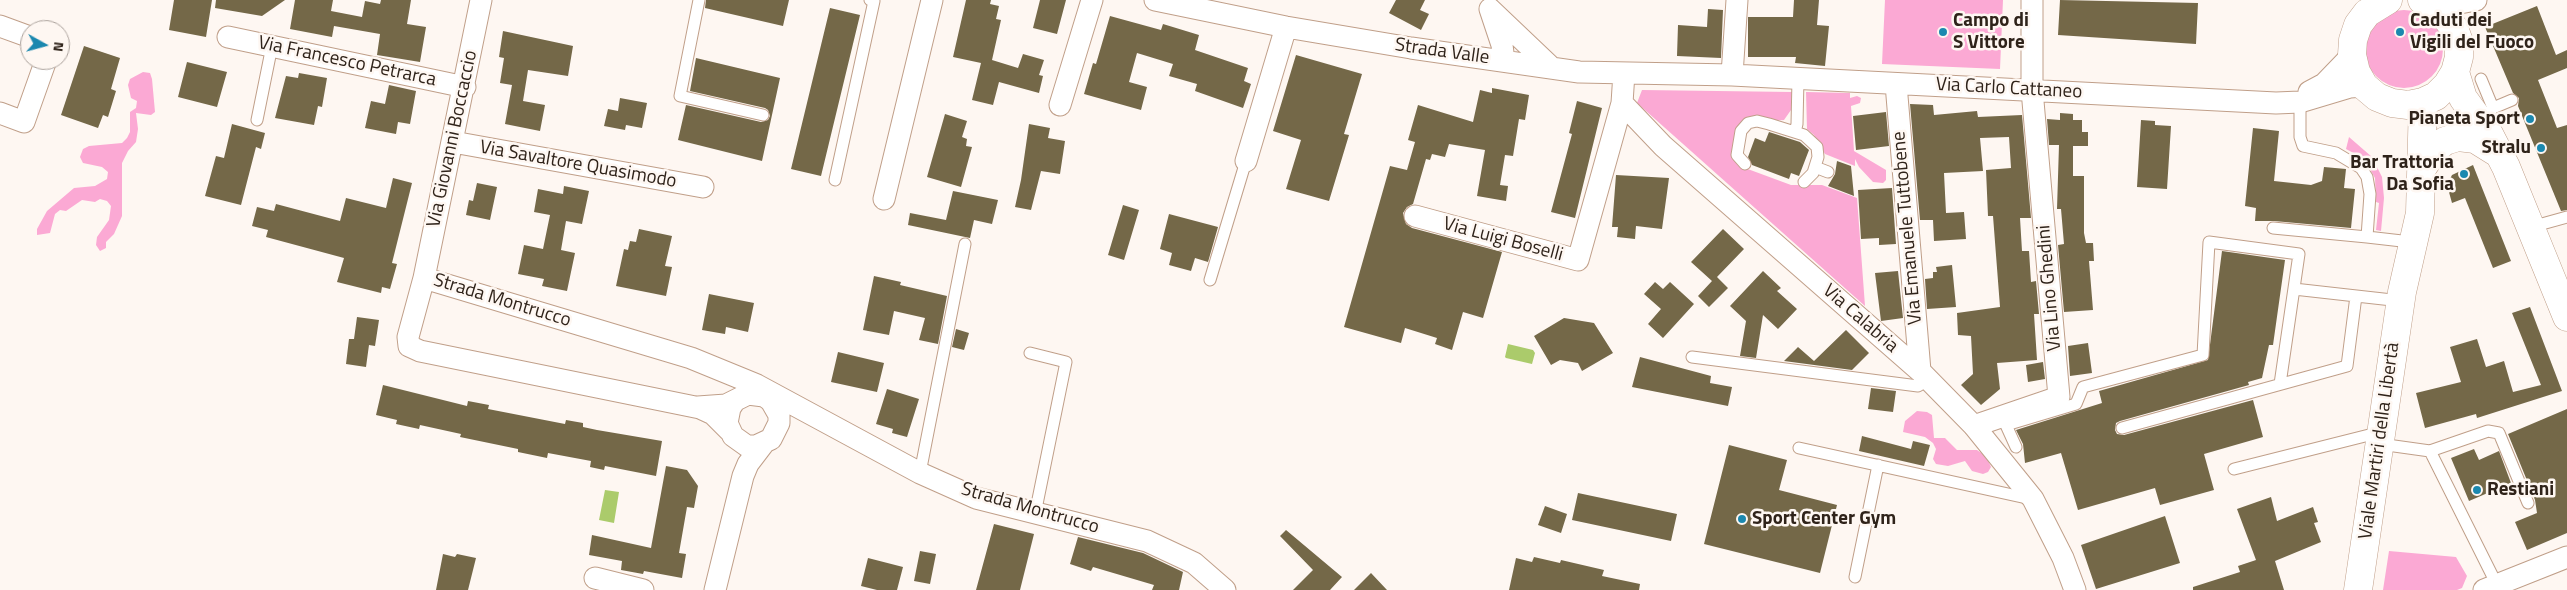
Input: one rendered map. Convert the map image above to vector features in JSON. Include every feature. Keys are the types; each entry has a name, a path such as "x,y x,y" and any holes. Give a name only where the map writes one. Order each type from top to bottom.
{"main road":[{"path":"2383,1 2367,13 2358,25 2353,40 2352,55 2356,72 2364,86 2377,97 2392,103 2408,105 2429,99 2447,85 2455,72 2459,57 2459,42 2454,28 2428,2"},
{"path":"2455,72 2463,98 2487,115 2500,154 2567,318"},
{"path":"2429,99 2472,122 2500,154"},
{"name":"Viale Martiri della Libertà","path":"2358,590 2401,296 2416,236 2429,99"},
{"name":"Viale Martiri della Libertà","path":"2392,103 2406,128 2410,142 2412,162 2402,241 2401,296"},
{"path":"2422,167 2434,150 2445,141 2458,137 2475,139 2500,154"}],"street":[{"name":"Via Giovanni Boccaccio","path":"424,278 482,0"},
{"path":"884,199 932,0"},
{"path":"1060,105 1092,0"},
{"name":"Strada Valle","path":"1155,0 1286,27 1579,72 1732,75"},
{"path":"1732,75 1736,0"},
{"path":"2032,0 2032,90"},
{"path":"2428,2 2476,0"},
{"path":"1487,4 1502,45 1504,61"},
{"path":"1487,4 1551,67"},
{"path":"0,26 20,33"},
{"path":"1246,161 1286,27"},
{"name":"Via Francesco Petrarca","path":"228,37 465,87"},
{"name":"Via Carlo Cattaneo","path":"2294,102 2324,84 2352,55"},
{"path":"0,113 24,122 42,70"},
{"path":"1622,103 1624,73"},
{"name":"Via Carlo Cattaneo","path":"1732,75 2294,102 2350,87 2364,86"},
{"name":"Via Emanuele Tuttobene","path":"1896,84 1924,376"},
{"name":"Via Lino Ghedini","path":"1974,426 2060,397 2032,90"},
{"name":"Via Luigi Boselli","path":"1415,216 1578,260 1622,103"},
{"name":"Via Calabria","path":"1622,103 1663,146 1924,376 1974,426 2033,499 2063,558 2075,590"},
{"name":"Via Savaltore Quasimodo","path":"452,142 704,187"},
{"name":"Strada Montrucco","path":"764,444 747,446 713,414 693,407 420,351 410,346 408,337 424,278 691,358 762,401 794,413 806,412 920,473 976,498 1147,541 1194,563 1225,590"},
{"path":"715,590 739,489 748,464 764,444 772,438 762,401 727,415 739,462 739,489"},
{"name":"Strada Montrucco","path":"693,407 710,408 762,401"},
{"path":"2490,588 2567,557"},
{"path":"595,578 643,590"}],"lane":[{"path":"699,0 680,96 763,115"},
{"path":"835,180 874,1 870,0"},
{"path":"257,120 272,46"},
{"path":"1794,132 1797,124 1798,79"},
{"path":"2481,79 2487,115 2512,100"},
{"path":"2294,102 2303,146 2336,153 2361,168 2367,177 2370,194 2367,237"},
{"path":"1745,164 1737,155 1737,145 1741,131 1748,123 1757,121 1804,135 1817,148 1818,157 1813,174 1804,182"},
{"path":"1210,280 1246,161"},
{"path":"1815,167 1828,172"},
{"path":"2530,227 2567,217"},
{"path":"2273,228 2402,241"},
{"path":"2016,447 2006,425 2076,404 2083,387 2203,355 2209,242 2299,254 2280,384"},
{"path":"920,473 965,244"},
{"path":"2294,289 2356,296 2401,296"},
{"path":"2122,428 2347,366 2356,296"},
{"path":"1030,353 1066,362 1035,514"},
{"path":"1692,357 1918,386 1924,376"},
{"path":"2234,469 2380,438 2430,451 2488,431 2499,433 2528,503"},
{"path":"1799,448 2033,499"},
{"path":"2430,451 2490,588"},
{"path":"1855,577 1878,465"}],"shaded area":[{"name":"Campo di S Vittore","path":"1885,0 2003,0 2000,69 1882,64"},
{"path":"2404,10 2419,13 2432,21 2440,34 2443,49 2440,64 2432,77 2419,85 2404,88 2389,85 2376,77 2368,64 2365,49 2368,34 2376,21 2389,13"},
{"path":"143,72 150,73 152,79 155,112 151,115 136,113 138,129 136,142 128,151 122,163 122,216 114,234 106,242 106,248 100,251 96,245 97,237 109,220 111,206 107,201 100,199 95,202 82,200 66,211 60,210 55,214 50,233 37,235 37,229 47,211 74,188 95,186 107,179 108,172 102,167 83,163 80,157 83,149 89,146 122,143 127,138 130,132 130,112 136,108 137,101 131,98 128,85 130,79"},
{"path":"1642,90 1792,92 1791,110 1784,120 1768,121 1740,129 1734,155 1745,168 1791,185 1822,185 1857,198 1865,306 1637,103"},
{"path":"1806,92 1850,93 1850,98 1857,96 1861,98 1860,103 1851,106 1854,151 1886,170 1886,180 1883,183 1873,182 1859,167 1855,159 1855,166 1825,154 1814,135 1807,129"},
{"path":"2349,137 2372,157 2382,177 2384,198 2381,231 2376,230 2379,203 2376,202 2375,178 2367,164 2359,156 2346,149"},
{"path":"1508,344 1533,350 1535,353 1532,364 1506,358"},
{"path":"1917,411 1927,412 1932,415 1934,438 1945,438 1957,450 1977,450 1986,456 1991,467 1988,472 1983,474 1972,471 1965,461 1948,466 1936,464 1933,459 1936,449 1933,443 1925,437 1903,432 1905,421"},
{"path":"605,490 619,492 614,523 599,520"},
{"path":"2389,551 2456,557 2467,576 2462,588 2457,590 2383,590"}],"building":[{"path":"174,0 212,0 206,37 169,30"},
{"path":"216,0 285,0 262,16 215,8"},
{"path":"295,0 333,0 331,11 362,17 365,1 380,4 381,0 411,0 407,24 426,27 420,62 377,55 380,34 334,26 332,37 290,29"},
{"path":"706,0 789,0 783,26 705,8"},
{"path":"966,0 991,0 990,4 999,6 996,19 1001,20 992,60 1018,68 1023,54 1044,60 1039,75 1043,76 1039,93 999,82 993,105 972,100 981,63 953,57"},
{"path":"1040,0 1066,0 1057,34 1033,28"},
{"path":"1396,0 1425,0 1420,10 1429,14 1421,30 1389,13"},
{"path":"1794,0 1819,0 1817,25 1829,26 1825,66 1795,63 1796,57 1748,57 1748,17 1793,17"},
{"path":"2060,0 2198,3 2196,44 2058,35"},
{"path":"2537,6 2556,55 2567,50 2567,68 2538,80 2557,128 2567,125 2567,210 2561,211 2518,106 2519,98 2513,93 2485,27"},
{"path":"830,8 860,15 821,176 791,169"},
{"path":"1708,9 1723,10 1721,58 1677,56 1678,25 1707,27"},
{"path":"1110,16 1161,30 1163,24 1199,35 1195,50 1248,68 1244,81 1251,84 1243,108 1195,91 1197,84 1169,76 1173,64 1137,53 1129,82 1147,87 1141,110 1084,94 1093,63 1096,64"},
{"path":"503,31 573,46 568,76 528,70 523,101 545,105 540,131 505,124 512,85 500,83 504,58 499,57"},
{"path":"84,46 120,58 111,89 116,91 108,117 103,115 98,128 61,115"},
{"path":"1296,55 1362,74 1344,134 1349,135 1329,201 1286,189 1301,140 1273,131"},
{"path":"696,58 780,78 762,161 678,140 686,105 761,122 768,120 770,116 765,108 690,91"},
{"path":"187,62 227,72 217,107 178,97"},
{"path":"299,73 327,78 322,107 318,106 314,125 275,118 286,76 298,78"},
{"path":"389,85 416,91 410,124 398,122 396,134 365,128 371,101 385,104"},
{"path":"1492,88 1529,95 1525,120 1519,119 1513,156 1505,155 1500,185 1508,186 1506,201 1477,196 1485,150 1449,144 1445,157 1432,154 1430,160 1426,159 1413,204 1407,207 1403,213 1406,224 1412,228 1502,252 1483,318 1463,312 1452,350 1435,344 1437,338 1405,328 1401,343 1344,327 1390,166 1407,170 1415,142 1408,140 1418,105 1473,122 1480,90 1492,93"},
{"path":"620,98 647,103 642,128 626,125 625,130 604,126 608,109 618,111"},
{"path":"1577,101 1602,108 1575,218 1551,212 1572,134 1569,133"},
{"path":"1910,104 1933,105 1934,115 1977,111 1978,117 2022,115 2031,218 2020,218 2022,251 2029,251 2031,282 2036,281 2039,314 2034,314 2037,360 1997,363 2000,389 1981,405 1961,385 1973,374 1971,336 1958,335 1957,313 2000,307 1993,216 1988,216 1986,170 2011,168 2009,137 1980,138 1983,171 1944,173 1946,213 1964,212 1966,239 1934,241 1933,220 1920,220"},
{"path":"1886,112 1889,146 1856,150 1853,116"},
{"path":"2060,113 2073,114 2073,120 2082,120 2082,132 2088,132 2088,146 2073,146 2073,176 2084,176 2084,233 2086,243 2093,243 2094,261 2089,261 2093,310 2064,312 2058,245 2064,244 2061,209 2057,209 2059,145 2049,145 2047,119 2060,120"},
{"path":"945,114 967,121 962,137 967,139 966,146 972,147 961,187 927,177"},
{"path":"2141,120 2155,121 2155,125 2171,126 2167,189 2137,187"},
{"path":"232,124 265,133 261,149 256,147 241,205 205,196 216,156 224,158"},
{"path":"1029,124 1050,128 1048,138 1065,141 1060,174 1041,171 1031,210 1015,207"},
{"path":"2253,128 2279,131 2274,181 2311,185 2322,181 2324,167 2346,169 2344,188 2355,189 2351,228 2255,221 2256,208 2245,206"},
{"path":"1769,132 1800,142 1809,150 1799,176 1791,173 1789,179 1752,165 1748,157 1755,138 1765,142"},
{"path":"1837,161 1851,166 1854,196 1828,186 1835,174"},
{"path":"2473,165 2511,261 2493,268 2465,198 2452,203 2447,185 2452,175"},
{"path":"1616,175 1669,178 1662,229 1636,226 1635,239 1617,237 1618,227 1612,227"},
{"path":"393,178 412,183 392,263 397,264 390,289 382,287 381,293 337,282 344,258 266,237 268,230 252,226 257,207 274,211 276,204 340,221 346,198 386,208"},
{"path":"477,183 497,187 490,220 466,215 469,200 473,201"},
{"path":"564,186 589,191 582,224 566,221 561,250 575,253 567,291 542,286 544,279 518,274 524,245 543,249 550,215 534,212 538,189 563,194"},
{"path":"1892,188 1896,244 1879,245 1879,238 1861,239 1858,190"},
{"path":"953,191 998,200 992,224 974,220 970,238 908,225 910,213 946,220"},
{"path":"1123,205 1139,210 1124,260 1108,255"},
{"path":"1169,214 1218,227 1208,262 1195,258 1191,271 1169,265 1172,253 1160,249"},
{"path":"639,229 672,236 665,266 672,267 666,296 616,286 624,249 628,250 630,241 636,242"},
{"path":"1723,229 1744,249 1717,277 1728,288 1709,307 1698,296 1712,281 1691,262"},
{"path":"2222,251 2285,260 2273,345 2269,345 2262,378 2248,382 2249,385 2120,421 2116,423 2115,430 2117,434 2124,435 2253,400 2263,437 2204,454 2214,490 2160,505 2155,488 2078,510 2061,453 2025,463 2023,444 2016,430 2102,403 2099,391 2208,360"},
{"path":"1952,265 1956,307 1927,309 1925,279 1933,278 1933,272 1937,272 1936,267"},
{"path":"1763,271 1781,288 1777,291 1797,309 1778,329 1763,315 1756,358 1740,356 1746,321 1730,306"},
{"path":"1898,271 1903,318 1881,321 1875,273"},
{"path":"874,276 901,282 900,285 947,296 938,344 919,340 925,318 894,311 889,335 863,330"},
{"path":"1655,282 1663,289 1670,282 1694,304 1663,338 1648,324 1661,309 1644,294"},
{"path":"709,294 754,303 748,332 726,327 725,334 702,330"},
{"path":"2530,307 2562,391 2477,418 2476,414 2425,428 2416,393 2461,382 2450,347 2477,339 2486,367 2504,361 2513,392 2541,385 2512,313"},
{"path":"357,317 379,320 375,346 369,345 366,367 346,364 349,339 354,339"},
{"path":"1564,318 1594,323 1613,353 1582,371 1578,363 1560,360 1551,365 1534,336"},
{"path":"956,329 969,333 964,350 952,347"},
{"path":"1846,330 1869,353 1852,370 1784,361 1798,347 1814,361"},
{"path":"2088,343 2092,373 2070,376 2068,346"},
{"path":"838,352 884,363 877,392 831,382"},
{"path":"1640,357 1711,376 1710,383 1732,387 1728,406 1632,387"},
{"path":"2043,362 2045,379 2028,382 2026,365"},
{"path":"383,385 467,406 468,401 489,405 488,409 565,424 566,420 583,423 583,427 662,441 656,476 605,466 604,470 590,467 591,461 548,453 547,458 518,452 518,449 460,437 461,434 420,425 419,429 396,424 397,420 376,415"},
{"path":"1871,388 1896,391 1893,412 1868,409"},
{"path":"887,389 919,399 907,437 892,433 893,429 876,424"},
{"path":"2567,409 2567,533 2527,550 2515,522 2537,513 2535,500 2508,434"},
{"path":"1862,436 1911,449 1913,441 1930,445 1924,466 1859,451"},
{"path":"1729,445 1787,460 1779,490 1837,505 1820,573 1704,544"},
{"path":"2474,449 2479,460 2499,451 2511,483 2469,501 2451,458"},
{"path":"666,466 687,470 698,486 694,508 687,507 679,553 686,554 682,578 644,571 643,574 621,570 622,561 589,555 592,535 651,548"},
{"path":"1578,493 1677,514 1671,541 1572,520"},
{"path":"2271,497 2277,521 2313,507 2318,522 2314,523 2321,542 2275,561 2284,590 2193,590 2193,587 2240,572 2238,566 2256,560 2237,509"},
{"path":"1545,506 1567,514 1561,533 1538,525"},
{"path":"2165,516 2180,563 2096,589 2081,545"},
{"path":"994,524 1034,534 1020,590 976,590"},
{"path":"1286,530 1342,577 1330,590 1293,590 1313,570 1280,536"},
{"path":"1078,537 1143,553 1183,572 1179,590 1152,590 1154,585 1093,567 1091,571 1070,564"},
{"path":"920,551 936,554 930,584 914,581"},
{"path":"443,554 455,557 457,554 476,558 468,590 436,590"},
{"path":"1534,557 1560,563 1561,560 1604,570 1602,576 1640,584 1639,590 1509,590 1516,558 1532,562"},
{"path":"868,558 903,567 897,590 877,590 861,586"},
{"path":"1371,573 1387,590 1354,590"}],"place":[{"name":"Campo di S Vittore","path":"1943,32"},
{"name":"Caduti dei Vigili del Fuoco","path":"2400,32"},
{"name":"Pianeta Sport","path":"2530,119"},
{"name":"Stralu","path":"2541,148"},
{"name":"Bar Trattoria Da Sofia","path":"2464,174"},
{"name":"Restiani","path":"2477,490"},
{"name":"Sport Center Gym","path":"1742,519"}]}
